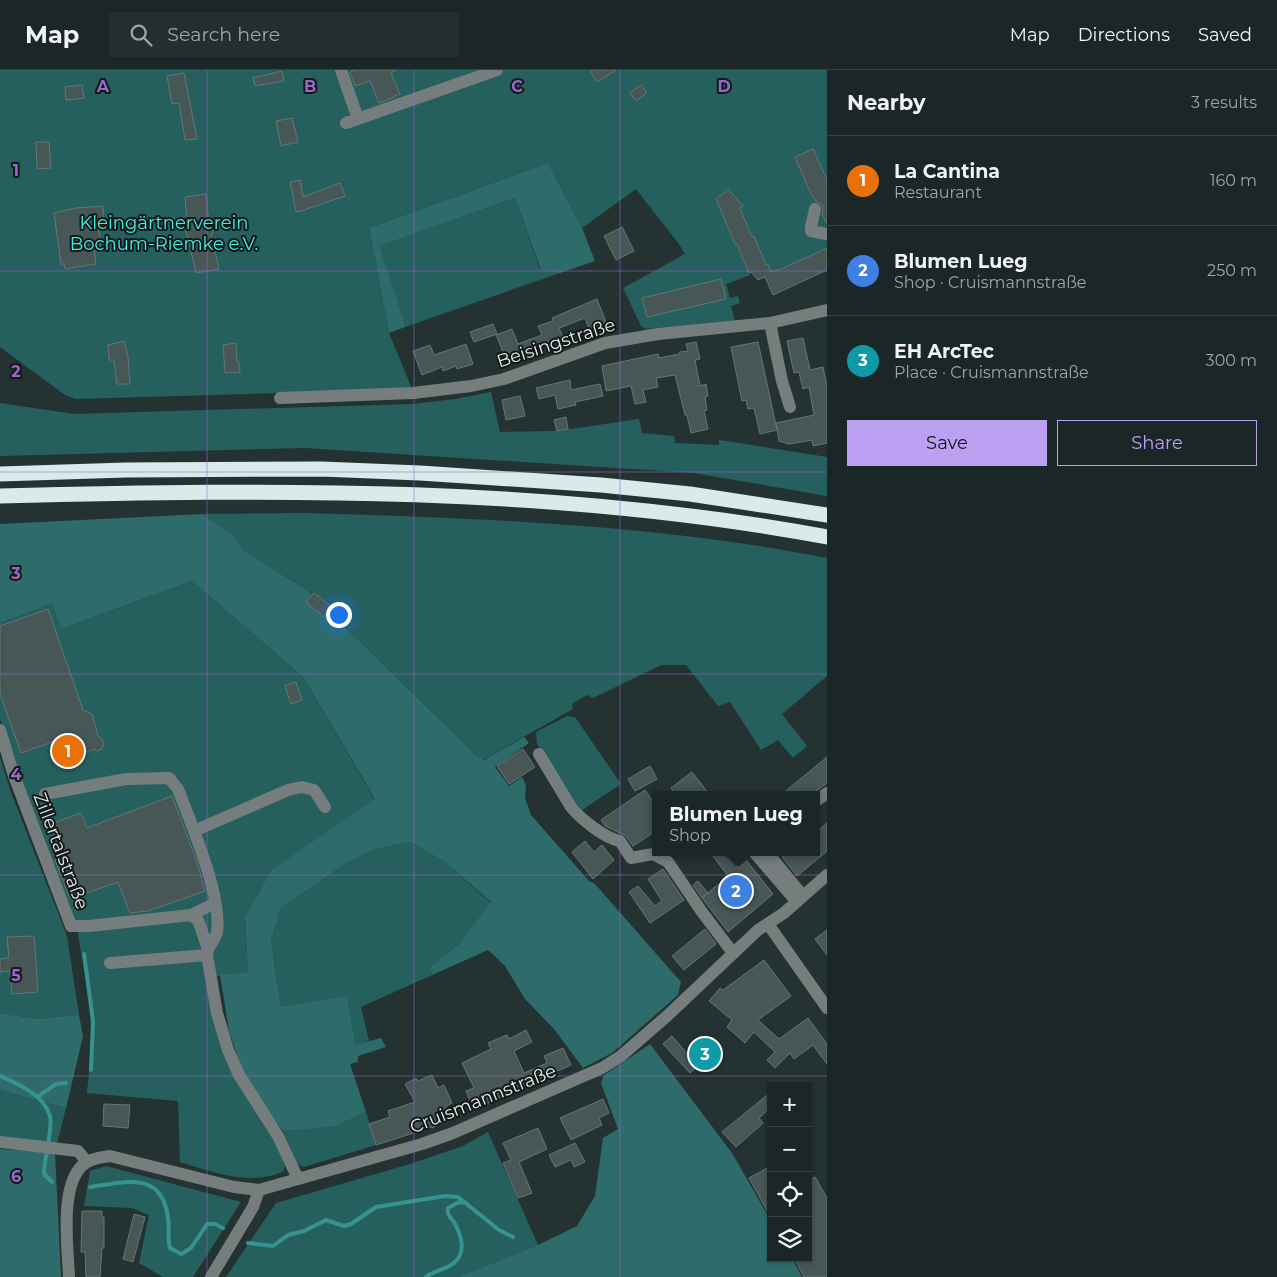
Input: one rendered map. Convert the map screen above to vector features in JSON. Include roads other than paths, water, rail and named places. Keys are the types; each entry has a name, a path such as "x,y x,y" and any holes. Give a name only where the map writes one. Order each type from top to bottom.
{"highway":[{"path":"0,474 126,470 312,469 420,473 601,485 690,494 827,515"},
{"path":"0,496 319,492 537,501 693,517 827,537"}],"street":[{"path":"341,70 352,121 497,70"},
{"path":"815,209 811,227 812,231 827,234"},
{"name":"Beisingstraße","path":"280,398 442,391 504,379 605,342 658,334 770,323 827,310"},
{"path":"770,323 782,381 790,407"},
{"name":"Zillertalstraße","path":"0,730 13,773 71,926 89,926 191,914"},
{"path":"539,754 571,808 578,816 612,839 620,841 632,858 652,854"},
{"path":"45,794 126,779 169,778 178,789 212,885 217,915 217,933 208,952"},
{"path":"194,831 288,790 302,787 314,790 325,807"},
{"path":"657,856 668,862 733,953"},
{"path":"758,856 800,899"},
{"path":"770,856 800,899"},
{"name":"Cruismannstraße","path":"87,1162 110,1156 234,1187 259,1190 422,1144 453,1133 602,1068 621,1056 758,930 827,876"},
{"path":"215,904 191,914 198,920 208,952 217,1013 228,1050 239,1075 278,1136 298,1180"},
{"path":"768,924 827,1008"},
{"path":"110,963 208,952"},
{"path":"0,1142 78,1151 87,1162 74,1177 70,1189 67,1223 68,1277"},
{"path":"211,1277 253,1207 259,1190"}],"waterway":[{"path":"84,954 93,1021 91,1070"},
{"path":"0,1076 30,1091 47,1109 51,1121 44,1174 52,1182"},
{"path":"37,1097 56,1084 66,1083"},
{"path":"90,1187 128,1182 150,1186 158,1192 164,1203 169,1222 170,1248 181,1254 191,1248 207,1224 215,1224 223,1228"},
{"path":"248,1243 273,1246 288,1235 304,1231 326,1220 344,1226 351,1224 376,1207 445,1196 458,1197 499,1230 513,1237"},
{"path":"426,1277 451,1265 458,1259 462,1248 461,1237 448,1214 448,1208 459,1202 466,1203"}],"place":[{"name":"La Cantina","path":"68,751"},
{"name":"Blumen Lueg","path":"736,891"},
{"name":"EH ArcTec","path":"705,1054"}],"park label":[{"name":"Kleingärtnerverein Bochum-Riemke e.V.","path":"164,233"}]}
